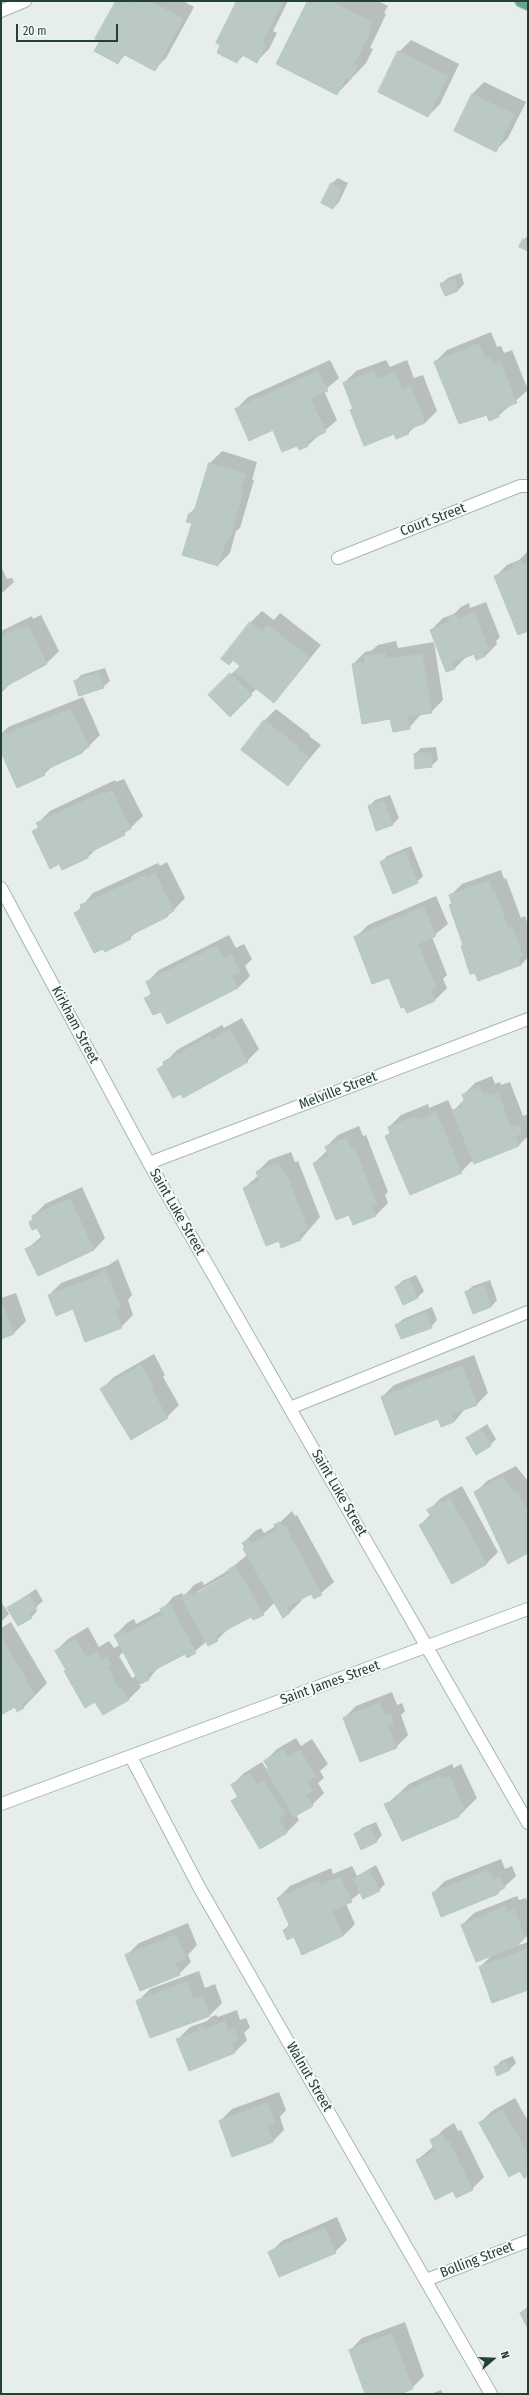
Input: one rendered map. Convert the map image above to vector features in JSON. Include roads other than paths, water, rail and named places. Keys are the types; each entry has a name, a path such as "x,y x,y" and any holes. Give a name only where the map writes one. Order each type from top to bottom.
{"main road":[{"path":"521,1 528,4"}],"street":[{"path":"1,11 25,1"},
{"name":"Court Street","path":"338,558 520,486 528,486"},
{"name":"Kirkham Street","path":"1,888 149,1163"},
{"name":"Melville Street","path":"149,1163 528,1019"},
{"name":"Saint Luke Street","path":"149,1163 528,1823"},
{"path":"290,1408 528,1312"},
{"name":"Saint James Street","path":"1,1804 528,1609"},
{"name":"Walnut Street","path":"131,1757 199,1887 491,2394"},
{"name":"Bolling Street","path":"426,2280 528,2240"}]}
